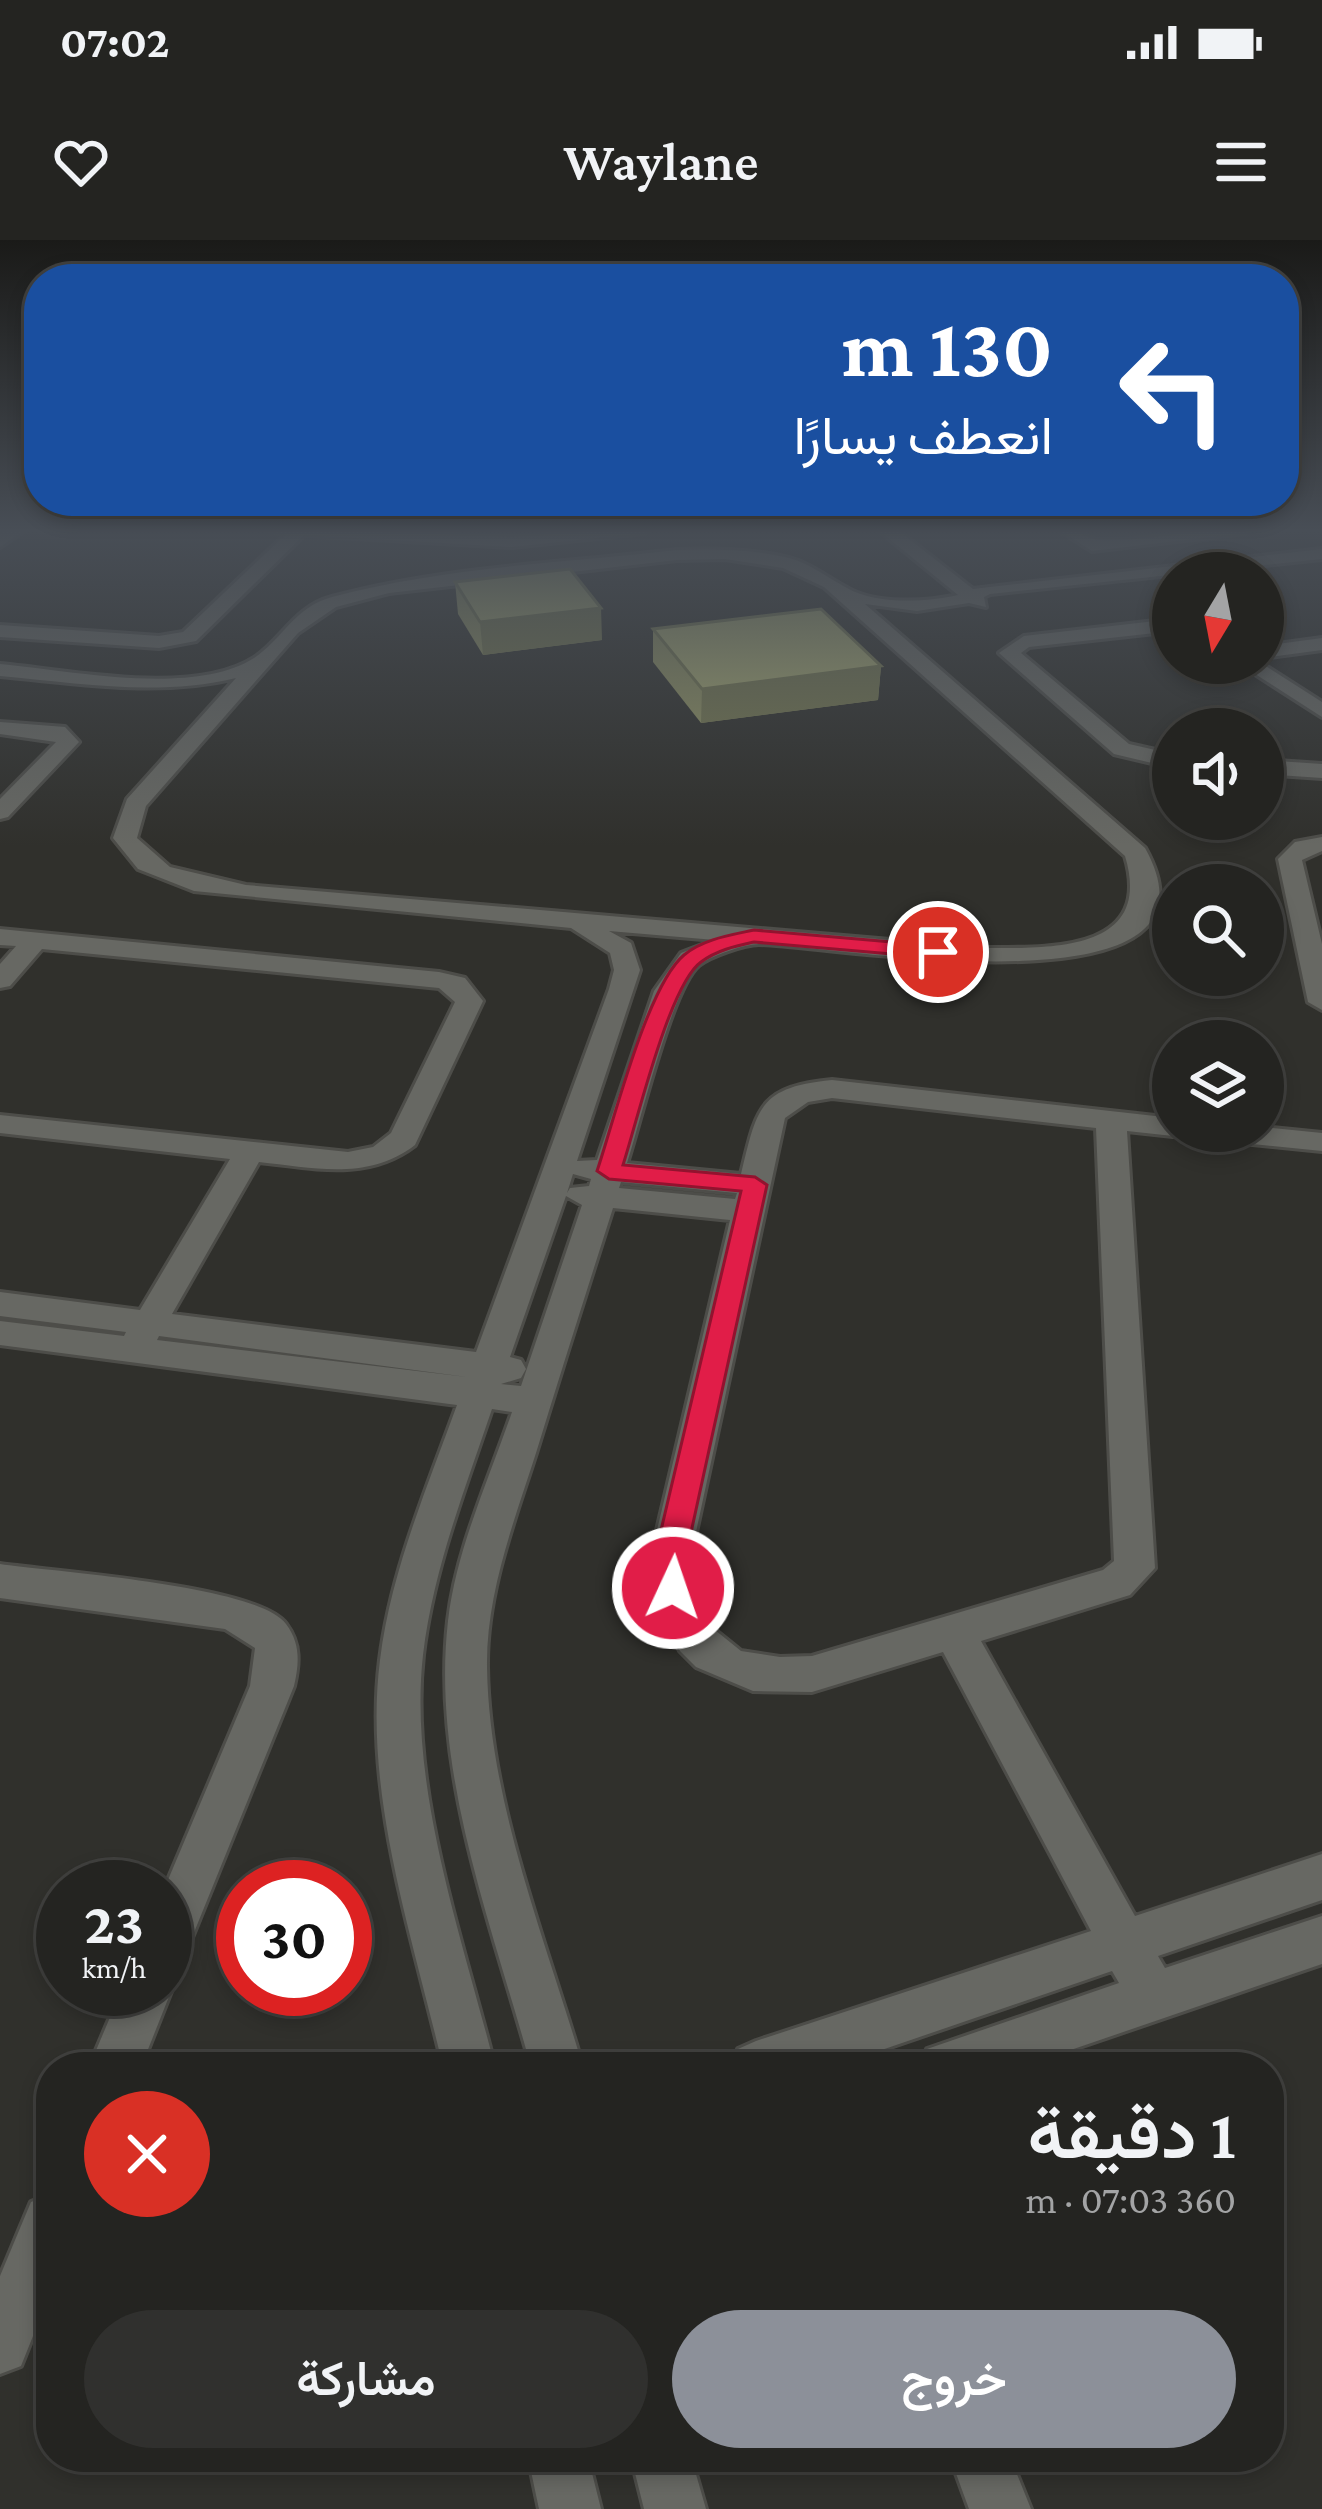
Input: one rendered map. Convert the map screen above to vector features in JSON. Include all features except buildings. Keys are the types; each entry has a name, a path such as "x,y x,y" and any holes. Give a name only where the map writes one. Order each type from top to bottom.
{"street":[{"path":"46,634 159,642 192,634"},
{"path":"287,634 135,804 125,838 145,866 188,881 246,892 1033,957 1066,952 1124,930 1149,899 1149,879 1136,853 889,634"},
{"path":"899,634 904,647"},
{"path":"1095,634 1024,642 1009,653 1122,748 1152,756"},
{"path":"10,679 64,635"},
{"path":"1284,649 1322,644"},
{"path":"10,679 192,682 229,675 262,661"},
{"path":"10,679 172,698 201,712 204,726"},
{"path":"1280,684 1322,711"},
{"path":"0,728 57,732 68,742 0,812"},
{"path":"1284,768 1322,771"},
{"path":"1322,844 1303,847 1290,859 1322,1003"},
{"path":"466,2052 421,1857 398,1695 412,1599 482,1381 623,989 627,960 622,949 587,928 539,917"},
{"path":"553,2052 474,1745 467,1689 468,1621 537,1387 678,971 706,950 754,936"},
{"path":"0,938 439,980 465,992 469,1000 404,1138 394,1148 348,1162 0,1124"},
{"path":"0,980 35,941"},
{"path":"1112,1120 1135,1568 1116,1583 812,1675 770,1677 729,1668 704,1655 673,1588 670,1560 770,1116 781,1104 812,1090 832,1089 1112,1120 1152,1125"},
{"path":"1284,1138 1322,1142"},
{"path":"141,1336 250,1151"},
{"path":"558,1179 752,1198"},
{"path":"0,1304 141,1336 537,1387"},
{"path":"0,1333 141,1336"},
{"path":"0,1580 230,1612 260,1624 277,1640 280,1659 272,1685 192,1880"},
{"path":"954,1632 1153,1997"},
{"path":"836,2052 1123,1944 1300,1884 1318,1949 990,2052"},
{"path":"121,2052 136,2016"},
{"path":"0,2345 36,2258"},
{"path":"561,2472 570,2509"},
{"path":"666,2472 675,2509"},
{"path":"986,2472 1000,2509"}],"route":[{"path":"673,1588 670,1560 755,1185 609,1171 668,991 690,959 721,944 754,936 938,952"}]}
